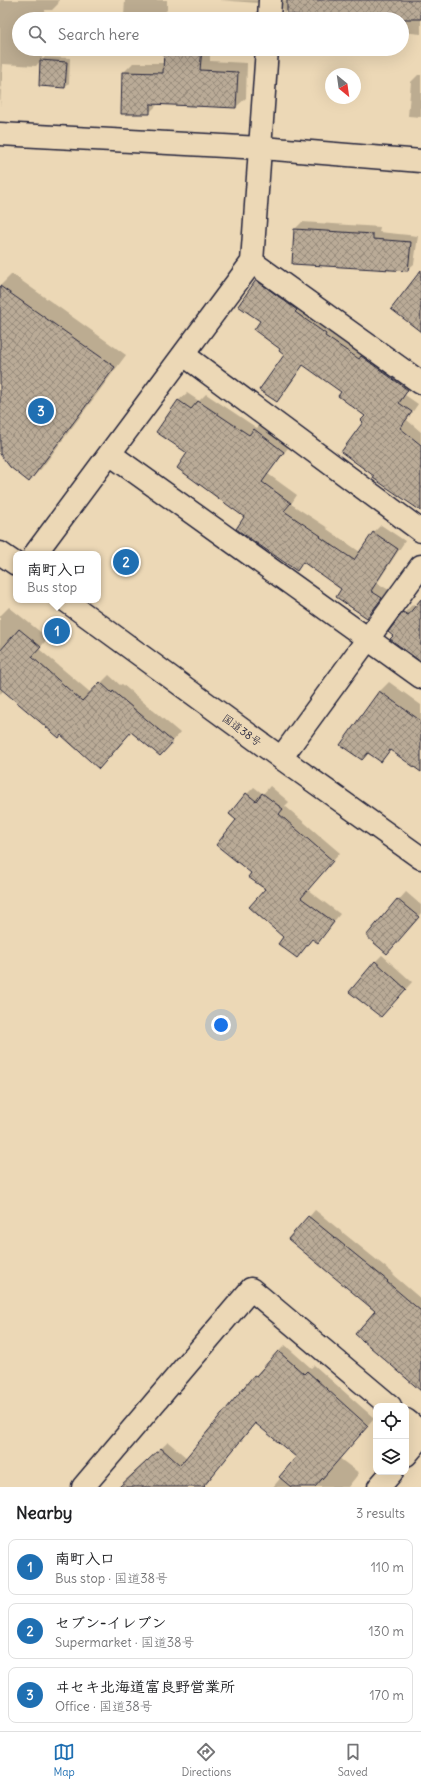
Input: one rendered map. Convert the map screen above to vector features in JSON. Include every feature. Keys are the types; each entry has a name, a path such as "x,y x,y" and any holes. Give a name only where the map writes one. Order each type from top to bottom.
{"main road":[{"path":"269,12 270,0"},
{"path":"37,551 252,262 262,148 267,56"},
{"path":"0,134 262,148 421,160"},
{"path":"252,262 421,382"},
{"path":"184,355 421,530"},
{"path":"110,454 421,677"},
{"path":"0,553 13,562"},
{"path":"281,758 421,566"},
{"name":"国道38号","path":"69,603 421,858"},
{"path":"84,1487 251,1289 386,1403"},
{"path":"409,1422 421,1432"},
{"path":"409,1451 421,1437"},
{"path":"379,1487 389,1475"}],"building":[{"path":"287,0 421,0 421,19 409,19 409,12 287,12"},
{"path":"164,56 201,56 200,70 238,72 236,108 150,104 150,114 121,114 122,72 163,73"},
{"path":"40,60 67,62 65,88 39,86"},
{"path":"294,229 373,234 373,239 411,242 408,271 292,264"},
{"path":"421,270 421,332 391,309"},
{"path":"256,280 297,310 295,312 326,334 325,336 359,359 361,356 408,390 399,403 412,412 400,428 421,445 421,511 373,478 374,476 341,452 363,422 361,420 365,416 338,396 341,392 303,365 277,402 259,390 284,355 279,351 280,349 254,330 260,321 238,306"},
{"path":"0,286 115,367 29,482 10,467 0,454"},
{"path":"178,400 191,409 198,401 249,435 254,429 284,452 262,482 291,503 284,511 321,536 320,537 354,560 373,532 398,549 371,591 382,598 367,618 336,597 341,589 303,562 297,571 236,529 244,517 177,468 187,453 156,432"},
{"path":"421,599 421,662 390,639 393,636 388,632 403,612 408,615"},
{"path":"19,629 41,647 32,657 82,701 100,682 112,693 113,691 173,742 160,756 131,732 99,769 61,735 59,738 0,688 0,651"},
{"path":"379,691 421,721 421,772 390,750 381,762 368,753 362,760 340,745"},
{"path":"246,793 256,801 262,793 283,809 279,814 333,861 301,898 334,922 318,943 312,939 297,958 278,944 283,937 249,907 265,889 248,877 251,873 216,845 236,820 229,814"},
{"path":"397,899 419,917 387,954 366,936"},
{"path":"375,961 406,989 381,1017 349,992"},
{"path":"308,1216 388,1281 387,1282 421,1311 421,1391 355,1334 375,1311 288,1239"},
{"path":"278,1351 304,1374 307,1371 368,1426 315,1487 291,1487 279,1477 296,1457 255,1423 204,1486 205,1487 119,1487 161,1448 180,1465 254,1375 256,1376"}],"place":[{"name":"ヰセキ北海道富良野営業所","path":"41,411"},
{"name":"セブン-イレブン","path":"126,562"},
{"name":"南町入口","path":"57,631"}]}
